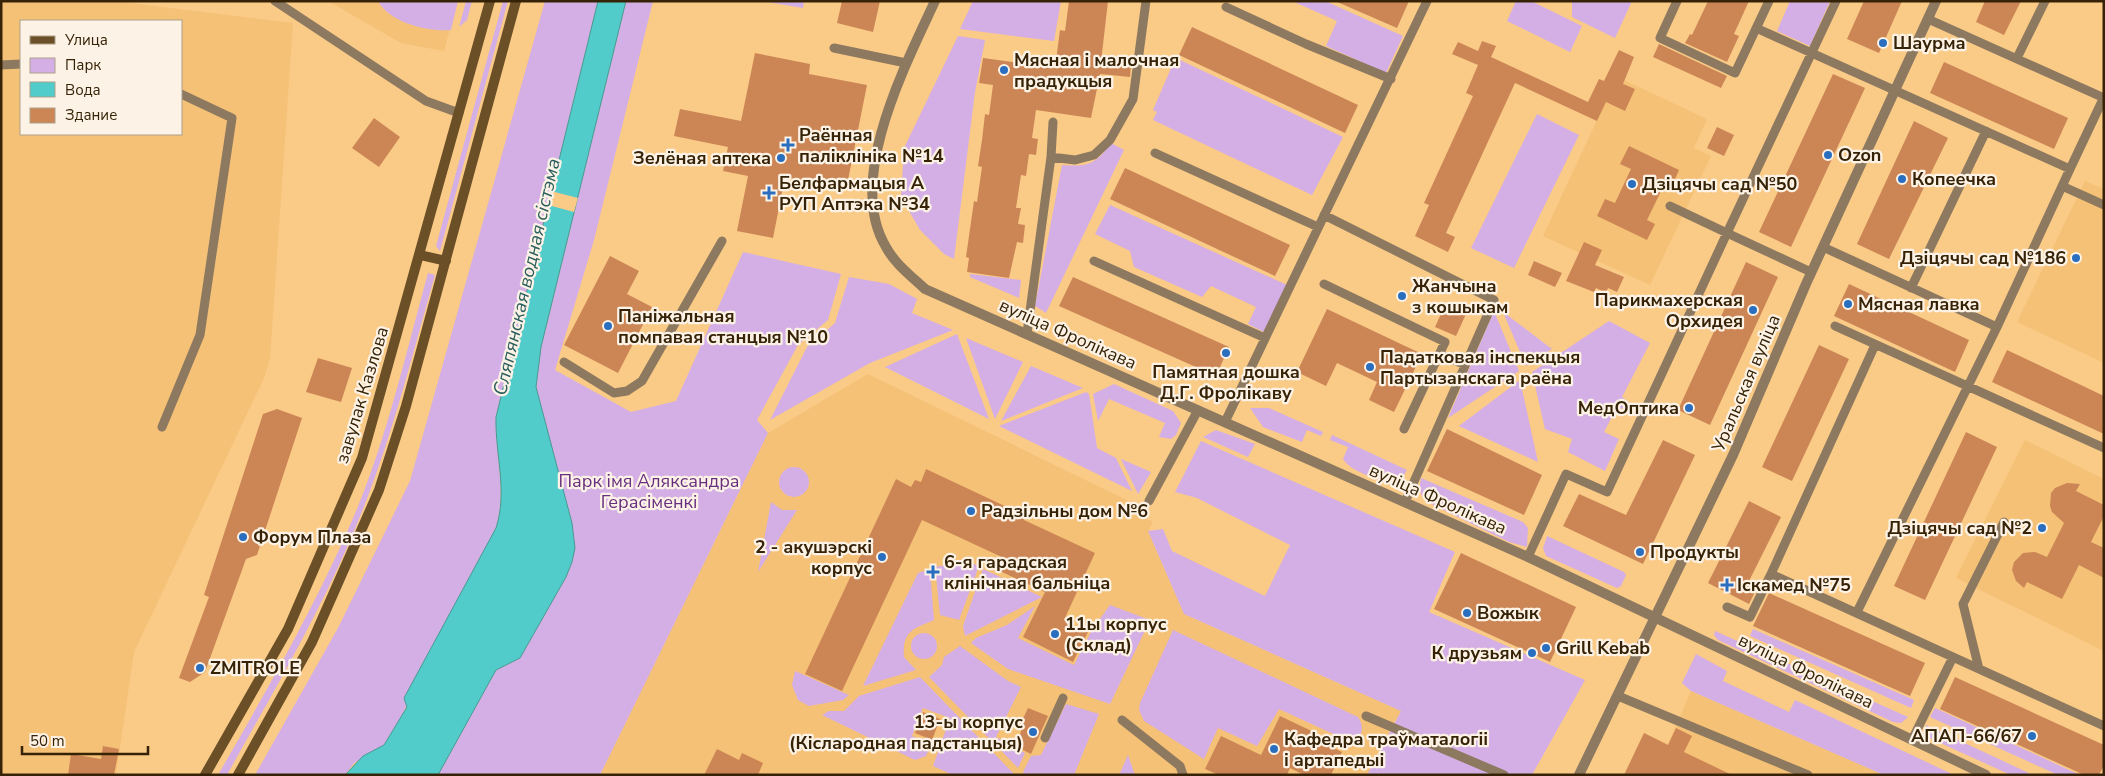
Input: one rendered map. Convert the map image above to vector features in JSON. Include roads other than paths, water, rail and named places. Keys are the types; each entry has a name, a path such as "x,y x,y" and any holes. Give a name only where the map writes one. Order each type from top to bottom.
{"main road":[{"name":"завулак Казлова","path":"205,775 288,629 362,458 490,1"},
{"path":"238,775 312,642 380,490 406,406 516,1"},
{"path":"420,254 446,261"}],"street":[{"name":"вуліца Фролікава","path":"935,1 906,63 878,144 873,171 872,199 875,220 885,247 902,268 925,289 1528,557 1656,616 1986,775"},
{"name":"Уральская вуліца","path":"1579,775 1733,455 1823,247 1936,1"}],"lane":[{"path":"275,1 426,101 459,113"},
{"path":"1051,157 1075,160 1094,155 1110,140 1133,99 1146,1"},
{"path":"1225,422 1391,80 1427,1"},
{"path":"1677,1 1660,38 1735,73 1769,1"},
{"path":"1528,557 1566,474 1607,492 1836,1"},
{"path":"2017,58 2045,1"},
{"path":"1226,7 1391,80"},
{"path":"1857,612 1966,386 1997,327 2104,98 1928,19"},
{"path":"1756,28 2070,169"},
{"path":"834,48 906,63"},
{"path":"1,65 20,64"},
{"path":"162,427 200,335 232,118 182,94"},
{"path":"1027,333 1051,157 1053,122"},
{"path":"1912,288 1986,131"},
{"path":"1155,153 1318,228"},
{"path":"2062,186 2104,206"},
{"path":"1670,206 1812,272"},
{"path":"1324,215 1494,300 1405,502"},
{"path":"564,362 614,393 627,391 642,382 722,241"},
{"path":"1823,247 1997,327"},
{"path":"1094,261 1265,338"},
{"path":"1324,284 1445,342 1404,429"},
{"path":"1835,326 2104,448"},
{"path":"1727,607 1750,617 1875,345"},
{"path":"1440,354 1465,365"},
{"path":"1149,501 1198,410"},
{"path":"1978,669 1963,604 2004,522"},
{"path":"1771,574 2104,726"},
{"path":"1912,740 1953,657"},
{"path":"1618,696 1808,775"},
{"path":"1045,738 1063,698"},
{"path":"1366,716 1504,775"},
{"path":"1122,720 1180,766 1183,775"}],"water":[{"path":"598,1 626,1 541,347 536,387 572,523 575,548 572,562 566,577 520,658 496,670 438,775 345,775 363,756 384,745 407,707 404,698 496,528 501,500 501,487 496,417"}],"place":[{"name":"Шаурма","path":"1883,43"},
{"name":"Мясная і малочная прадукцыя","path":"1004,70"},
{"name":"Раённая паліклініка №14","path":"788,145"},
{"name":"Ozon","path":"1828,155"},
{"name":"Зелёная аптека","path":"781,158"},
{"name":"Копеечка","path":"1902,179"},
{"name":"Дзіцячы сад №50","path":"1632,184"},
{"name":"Белфармацыя А РУП Аптэка №34","path":"769,193"},
{"name":"Дзіцячы сад №186","path":"2076,258"},
{"name":"Жанчына з кошыкам","path":"1402,296"},
{"name":"Мясная лавка","path":"1848,304"},
{"name":"Парикмахерская Орхидея","path":"1753,310"},
{"name":"Паніжальная помпавая станцыя №10","path":"608,326"},
{"name":"Памятная дошка Д.Г. Фролікаву","path":"1226,353"},
{"name":"Падатковая інспекцыя Партызанскага раёна","path":"1370,367"},
{"name":"МедОптика","path":"1689,408"},
{"name":"Радзільны дом №6","path":"971,511"},
{"name":"Дзіцячы сад №2","path":"2042,528"},
{"name":"Форум Плаза","path":"243,537"},
{"name":"Продукты","path":"1640,552"},
{"name":"2 - акушэрскі корпус","path":"882,557"},
{"name":"6-я гарадская клінічная бальніца","path":"933,572"},
{"name":"Іскамед №75","path":"1727,585"},
{"name":"Вожык","path":"1467,613"},
{"name":"11ы корпус (Склад)","path":"1055,634"},
{"name":"Grill Kebab","path":"1546,648"},
{"name":"К друзьям","path":"1532,653"},
{"name":"ZMITROLЕ","path":"200,668"},
{"name":"13-ы корпус (Кіслародная падстанцыя)","path":"1033,732"},
{"name":"АПАП-66/67","path":"2032,736"},
{"name":"Кафедра траўматалогіі і артапедыі","path":"1274,749"}],"water label":[{"name":"Сляпянская водная сістэма","path":"527,277"}],"park label":[{"name":"Парк імя Аляксандра Герасіменкі","path":"649,491"}]}
